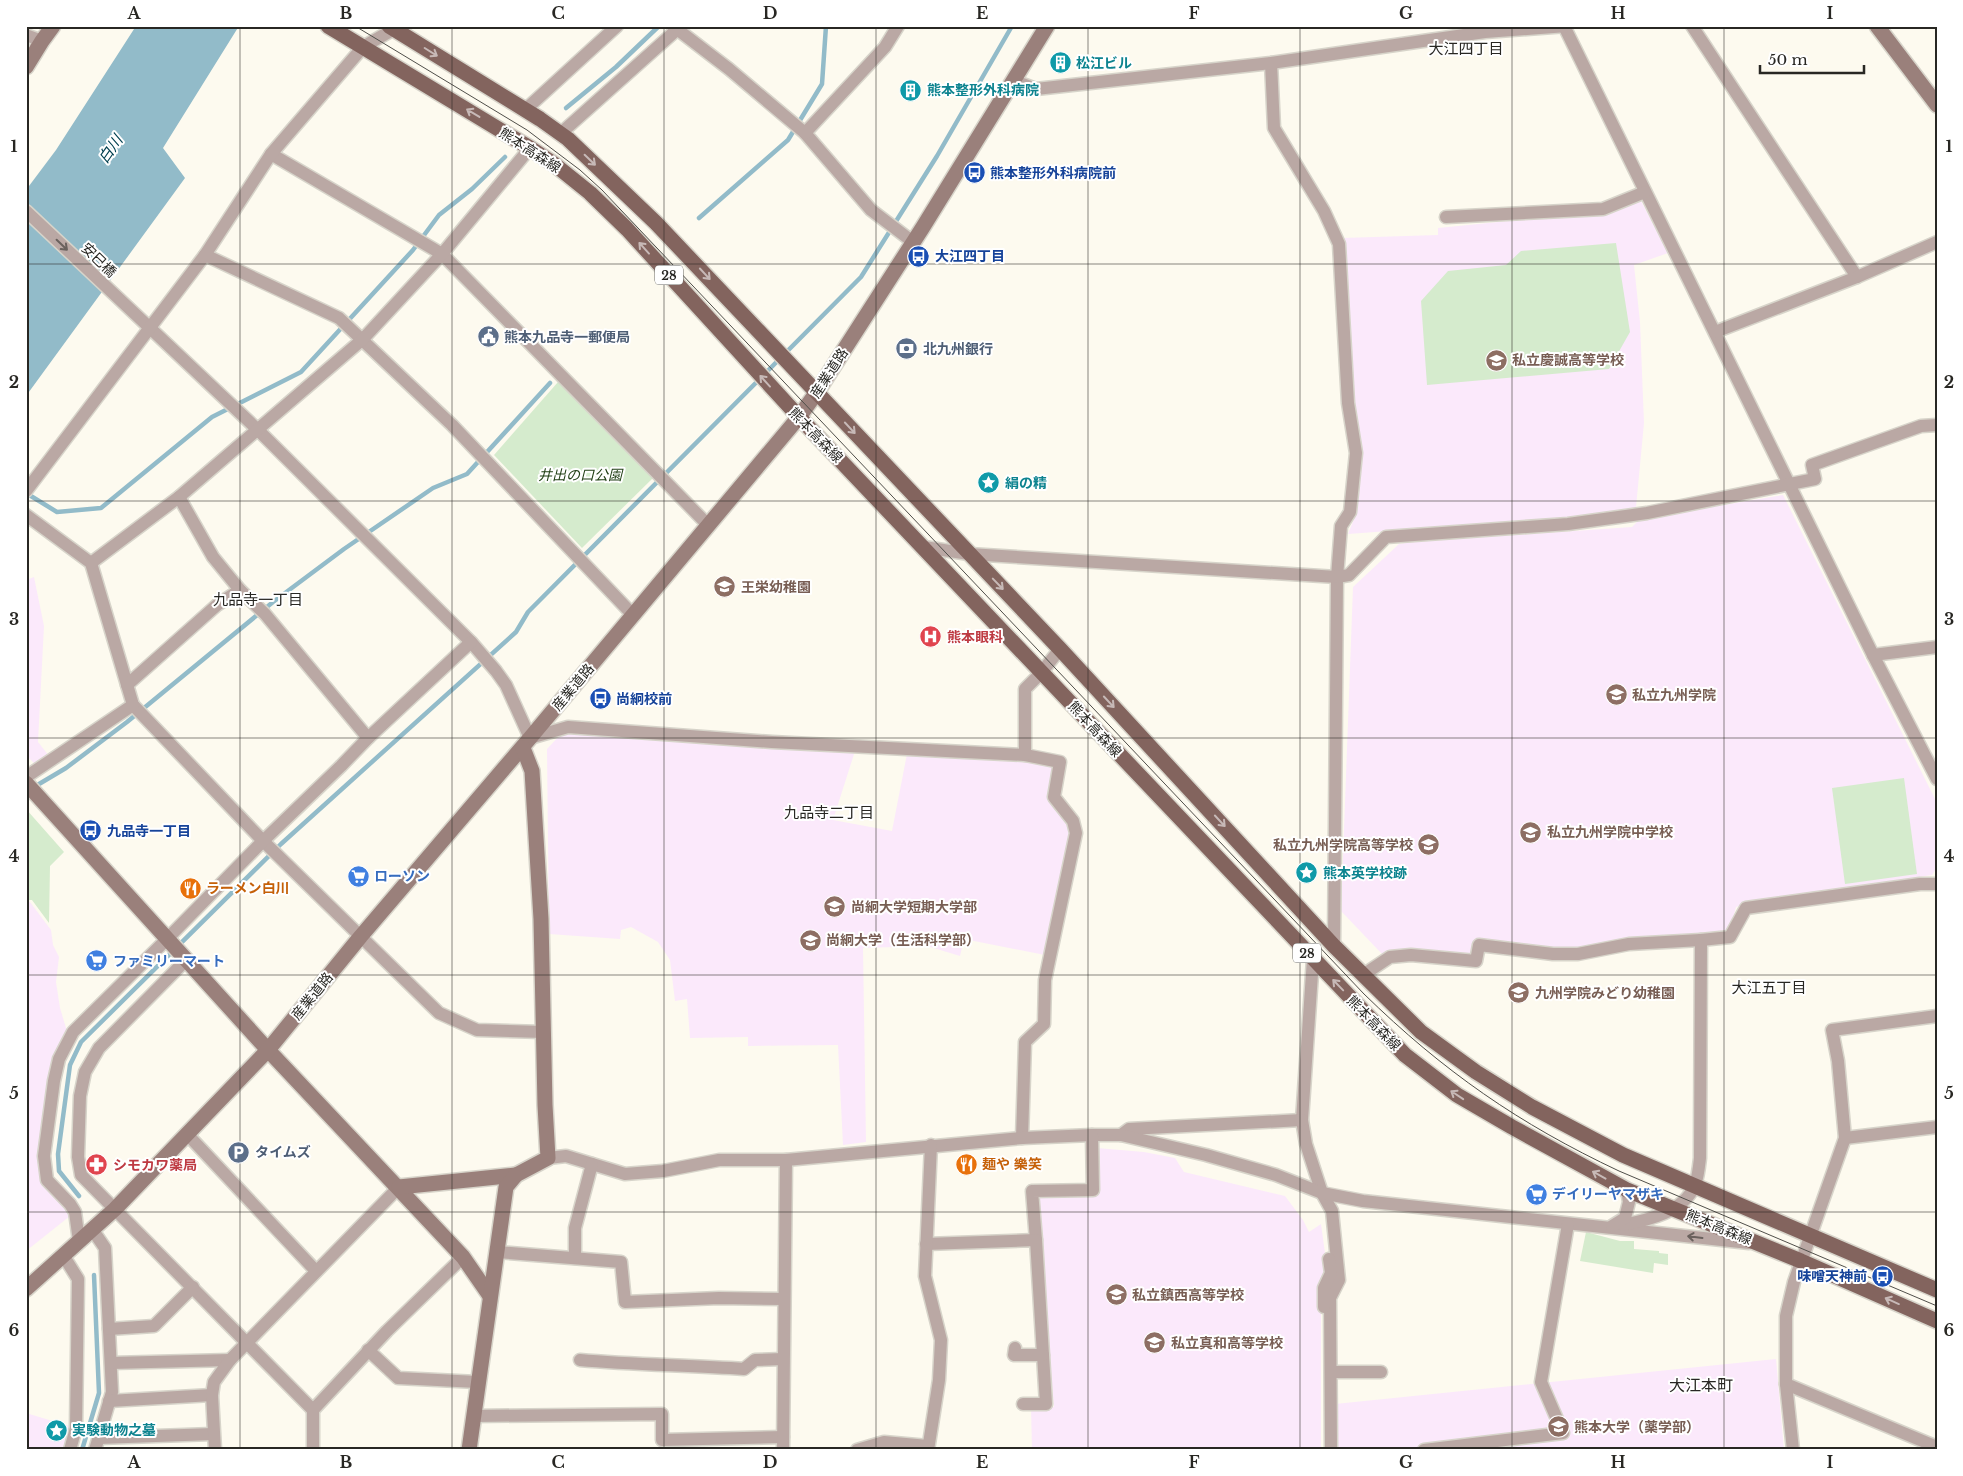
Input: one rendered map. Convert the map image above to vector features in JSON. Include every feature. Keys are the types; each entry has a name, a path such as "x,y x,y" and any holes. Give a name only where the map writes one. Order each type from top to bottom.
{"main road":[{"name":"熊本高森線","path":"328,26 514,138 554,164 590,193 627,229 798,416 1405,1055 1457,1096 1627,1190 1801,1261 1937,1321"},
{"name":"熊本高森線","path":"393,27 568,139 656,223 1060,649 1334,946 1421,1032 1476,1072 1532,1107 1623,1155 1937,1290"}],"street":[{"path":"26,60 53,26"},
{"path":"525,110 618,26"},
{"path":"804,133 884,47 898,26"},
{"name":"産業道路","path":"26,1290 115,1209 268,1050 361,936 527,743 709,526 798,416 817,392 913,242 1015,81 1047,26"},
{"path":"1692,26 1857,277"},
{"path":"1877,26 1937,105"},
{"path":"26,491 150,330 205,254 271,154 360,45 393,27"},
{"path":"1015,81 1036,89 1271,64 1485,32 1565,27 1873,655 1937,779"},
{"path":"551,127 677,28 729,68 804,133 871,210 913,242"},
{"path":"26,35 42,41"},
{"path":"26,67 42,41"},
{"path":"1271,64 1274,128 1324,211 1340,244 1348,403 1356,453 1350,512 1341,526 1337,577 1334,946"},
{"path":"91,564 179,497 362,339 442,254 529,148"},
{"path":"271,154 442,254 709,526"},
{"path":"1446,218 1603,210 1645,192"},
{"name":"安巳橋","path":"26,211 258,430 471,642 506,685 527,743"},
{"path":"1715,332 1857,277 1937,242"},
{"path":"205,254 339,318 452,424 633,615"},
{"path":"924,547 969,554 1337,577 1349,575 1386,537 1568,524 1647,513 1815,480 1812,465 1921,426 1937,425"},
{"path":"179,497 213,557 240,590 265,614 368,738"},
{"path":"26,515 91,564 133,705 263,840 439,1013 477,1030 544,1032"},
{"path":"127,685 217,605 240,590"},
{"path":"79,1240 75,1212 70,1204 47,1180 44,1156 54,1081 59,1059 73,1032 263,840 471,642"},
{"path":"1873,655 1937,647"},
{"path":"1025,754 1025,689 1042,673 1060,649"},
{"path":"26,777 133,705"},
{"path":"548,1158 540,919 532,771 527,743 568,727 772,742 1025,754 1060,762 1054,797 1073,821 1076,833 1045,980 1044,1024 1025,1042 1022,1138"},
{"path":"26,784 268,1050 399,1187 463,1258 490,1296"},
{"path":"1363,975 1390,957 1411,955 1476,961 1479,945 1553,954 1578,954 1629,944 1722,939 1730,937 1746,908 1920,884 1937,884"},
{"path":"1610,1227 1637,1222 1674,1209 1683,1202 1695,1186 1700,1158 1701,940"},
{"path":"1313,959 1302,1120 1306,1144 1322,1193 1332,1211 1339,1280 1330,1298 1332,1450"},
{"path":"186,960 99,1048 85,1072 80,1096 78,1158 81,1175 247,1341 313,1410"},
{"path":"1793,1450 1786,1384 1786,1316 1794,1282 1845,1138 1838,1061 1832,1030 1937,1016"},
{"path":"1121,1135 1129,1129 1302,1120"},
{"path":"1845,1138 1937,1127"},
{"path":"187,1134 316,1271"},
{"path":"1024,1404 1046,1404 1032,1191 1094,1190 1092,1135"},
{"path":"215,1450 212,1396 214,1382 247,1341 399,1187 516,1175 548,1158 566,1156 625,1174 663,1171 719,1160 786,1160 1022,1138 1121,1135 1215,1157 1276,1175 1322,1193 1363,1201 1761,1245"},
{"path":"857,1450 884,1442 928,1448 939,1380 941,1340 924,1276 931,1145"},
{"path":"474,1416 662,1414 662,1440 783,1443 786,1160"},
{"path":"575,1258 575,1228 592,1164"},
{"path":"469,1450 477,1382 506,1187 516,1175"},
{"path":"1610,1227 1624,1218 1629,1202 1627,1190"},
{"path":"1322,1193 1317,1198 1324,1213 1331,1273 1324,1288 1324,1450"},
{"path":"1424,1450 1563,1433 1541,1382 1568,1224"},
{"path":"92,1229 105,1248 112,1392 97,1444 213,1434"},
{"path":"926,1244 1036,1240"},
{"path":"497,1252 621,1262 625,1302 719,1298 784,1299"},
{"path":"63,1255 78,1279 76,1428 70,1450"},
{"path":"313,1450 313,1410 368,1350 463,1258"},
{"path":"109,1329 154,1326 193,1287"},
{"path":"1015,1348 1014,1355 1043,1355"},
{"path":"368,1350 398,1378 477,1382"},
{"path":"580,1360 625,1364 744,1369 755,1360 783,1359"},
{"path":"111,1363 230,1360"},
{"path":"1331,1372 1381,1372"},
{"path":"1786,1384 1937,1447"},
{"path":"109,1401 212,1396"}],"shaded area":[{"name":"私立慶誠高等学校","path":"1639,197 1668,253 1634,265 1640,322 1644,423 1636,507 1623,514 1348,534 1354,519 1358,427 1353,398 1342,238 1438,235 1438,228 1597,212"},
{"name":"私立九州学院","path":"1783,495 1937,803 1937,867 1932,875 1751,903 1736,907 1731,926 1722,934 1558,950 1477,941 1474,957 1383,955 1341,911 1353,587 1399,544 1632,527 1640,519"},
{"path":"34,577 44,626 38,742 49,756 36,765 26,755 26,580"},
{"name":"尚絅大学（生活科学部）","path":"562,733 670,736 855,751 833,820 892,831 907,754 1053,762 1049,799 1070,821 1071,830 1045,955 964,939 960,956 927,946 863,948 866,1142 843,1145 838,1045 748,1046 748,1037 690,1038 687,999 675,1001 670,960 658,942 631,927 621,930 620,939 549,934 547,749"},
{"path":"26,902 30,902 51,930 53,945 59,957 56,982 60,1008 69,1038 59,1059 47,1180 75,1212 26,1251"},
{"path":"1097,1148 1144,1152 1175,1158 1184,1172 1285,1196 1303,1220 1309,1232 1321,1224 1328,1275 1321,1289 1321,1450 1032,1450 1031,1408 1054,1407 1036,1198 1041,1193 1098,1192"},
{"name":"熊本大学（薬学部）","path":"1776,1359 1784,1450 1334,1450 1335,1404"},
{"path":"26,1413 76,1428 70,1450 26,1450"}],"green space":[{"path":"1616,243 1630,332 1609,369 1427,385 1421,301 1448,271 1506,265 1521,251"},
{"name":"井出の口公園","path":"558,382 653,478 582,548 494,455"},
{"path":"1904,778 1917,874 1845,884 1832,788"},
{"path":"26,809 64,852 50,866 49,923 32,900 26,900"},
{"path":"1586,1232 1620,1241 1634,1241 1634,1249 1659,1251 1659,1253 1668,1254 1668,1265 1654,1263 1653,1273 1580,1261"}],"water":[{"name":"白川","path":"136,26 239,26 163,148 185,178 26,396 26,190 56,150"}],"waterway":[{"path":"566,108 616,67 659,26"},
{"path":"699,218 788,140 822,84 826,26"},
{"path":"79,1196 59,1171 58,1154 70,1065 81,1042 281,844 516,632 528,612 861,277 937,156 1012,26"},
{"path":"26,493 57,512 101,508 212,417 301,372 413,250 439,215 472,189 505,157"},
{"path":"34,787 66,768 127,722 273,602 344,549 433,488 467,474 550,383"},
{"path":"82,1450 99,1393 94,1275"}],"tram line":[{"path":"355,26 527,130 580,170 602,190 1364,994 1423,1048 1515,1115 1583,1153 1619,1171 1937,1306"}],"place":[{"name":"松江ビル","path":"1060,63"},
{"name":"熊本整形外科病院","path":"911,90"},
{"name":"熊本整形外科病院前","path":"974,173"},
{"name":"大江四丁目","path":"919,256"},
{"name":"熊本九品寺一郵便局","path":"488,337"},
{"name":"北九州銀行","path":"907,349"},
{"name":"私立慶誠高等学校","path":"1496,360"},
{"name":"絹の精","path":"989,483"},
{"name":"王栄幼稚園","path":"725,587"},
{"name":"熊本眼科","path":"931,637"},
{"name":"私立九州学院","path":"1616,695"},
{"name":"尚絅校前","path":"600,699"},
{"name":"九品寺一丁目","path":"91,831"},
{"name":"私立九州学院中学校","path":"1531,832"},
{"name":"私立九州学院高等学校","path":"1429,845"},
{"name":"熊本英学校跡","path":"1307,873"},
{"name":"ローソン","path":"358,876"},
{"name":"ラーメン白川","path":"190,888"},
{"name":"尚絅大学短期大学部","path":"835,907"},
{"name":"尚絅大学（生活科学部）","path":"810,940"},
{"name":"ファミリーマート","path":"97,961"},
{"name":"九州学院みどり幼稚園","path":"1519,993"},
{"name":"タイムズ","path":"239,1152"},
{"name":"麺や 樂笑","path":"966,1164"},
{"name":"シモカワ薬局","path":"97,1165"},
{"name":"デイリーヤマザキ","path":"1536,1194"},
{"name":"味噌天神前","path":"1883,1276"},
{"name":"私立鎮西高等学校","path":"1116,1295"},
{"name":"私立真和高等学校","path":"1155,1343"},
{"name":"熊本大学（薬学部）","path":"1558,1427"},
{"name":"実験動物之墓","path":"56,1430"}],"district":[{"name":"大江四丁目","path":"1466,48"},
{"name":"九品寺一丁目","path":"258,599"},
{"name":"九品寺二丁目","path":"829,812"},
{"name":"大江五丁目","path":"1769,987"},
{"name":"大江本町","path":"1701,1385"}]}
